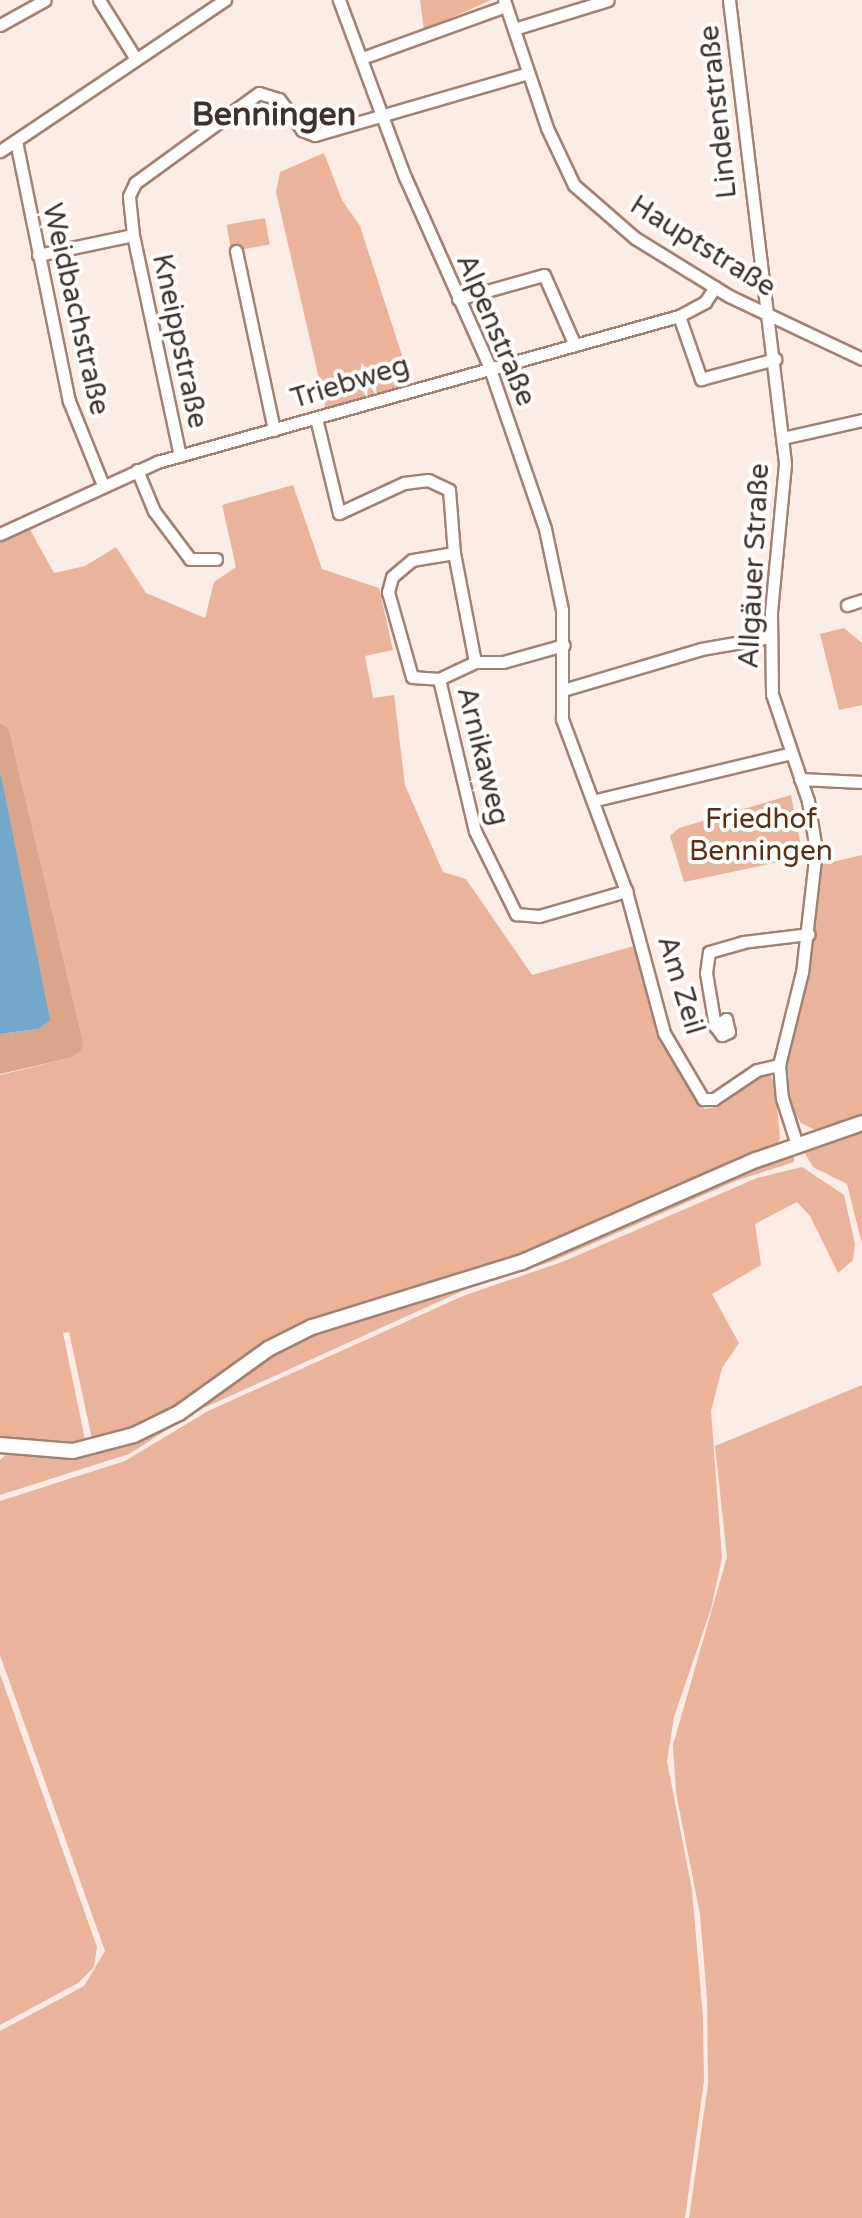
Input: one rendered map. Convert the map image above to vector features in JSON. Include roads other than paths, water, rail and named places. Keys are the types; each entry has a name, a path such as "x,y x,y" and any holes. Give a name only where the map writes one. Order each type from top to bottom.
{"street":[{"path":"0,25 45,0"},
{"path":"99,0 136,59"},
{"path":"0,151 225,0"},
{"name":"Alpenstraße","path":"339,0 383,116 489,366 545,529 564,645 563,690"},
{"path":"514,29 608,0"},
{"name":"Lindenstraße","path":"729,0 766,314"},
{"path":"362,58 505,3"},
{"name":"Hauptstraße","path":"505,3 528,73 574,185 635,238 715,287 862,359"},
{"path":"383,116 528,73"},
{"name":"Kneippstraße","path":"180,456 133,235 129,196 135,183 259,93 279,99 308,135 383,116"},
{"name":"Weidbachstraße","path":"16,141 69,401 103,485"},
{"path":"38,255 133,235"},
{"path":"236,251 274,430"},
{"path":"458,299 544,275 574,343"},
{"name":"Triebweg","path":"0,534 137,470 489,366 679,316 705,302 715,287"},
{"name":"Allgäuer Straße","path":"766,314 775,359 783,438 784,501 770,637 774,708 788,754 800,779 816,850 809,934 779,1065 782,1098 797,1145"},
{"path":"679,316 701,379 775,359"},
{"path":"316,418 339,513 404,483 428,480 449,490 454,553 475,662 503,662 564,645"},
{"path":"783,438 861,424"},
{"path":"137,470 154,511 190,559 216,559"},
{"name":"Arnikaweg","path":"454,553 412,560 392,577 388,592 412,677 439,679 475,662"},
{"path":"847,605 862,600"},
{"path":"563,690 701,649 770,637"},
{"name":"Arnikaweg","path":"439,679 475,831 516,914 539,916 626,891"},
{"name":"Am Zeil","path":"563,690 562,719 596,800 626,891 664,1033 703,1099 714,1099 757,1070 779,1065"},
{"path":"596,800 788,754"},
{"path":"800,779 862,782"},
{"path":"715,1026 706,973 709,952 743,942 809,934"},
{"path":"0,1445 73,1451 134,1435 304,1331 522,1262 797,1145 862,1123"}],"water":[{"path":"0,771 50,1020 38,1029 0,1034"}],"district":[{"name":"Benningen","path":"274,115"}],"park label":[{"name":"Friedhof Benningen","path":"761,835"}]}
